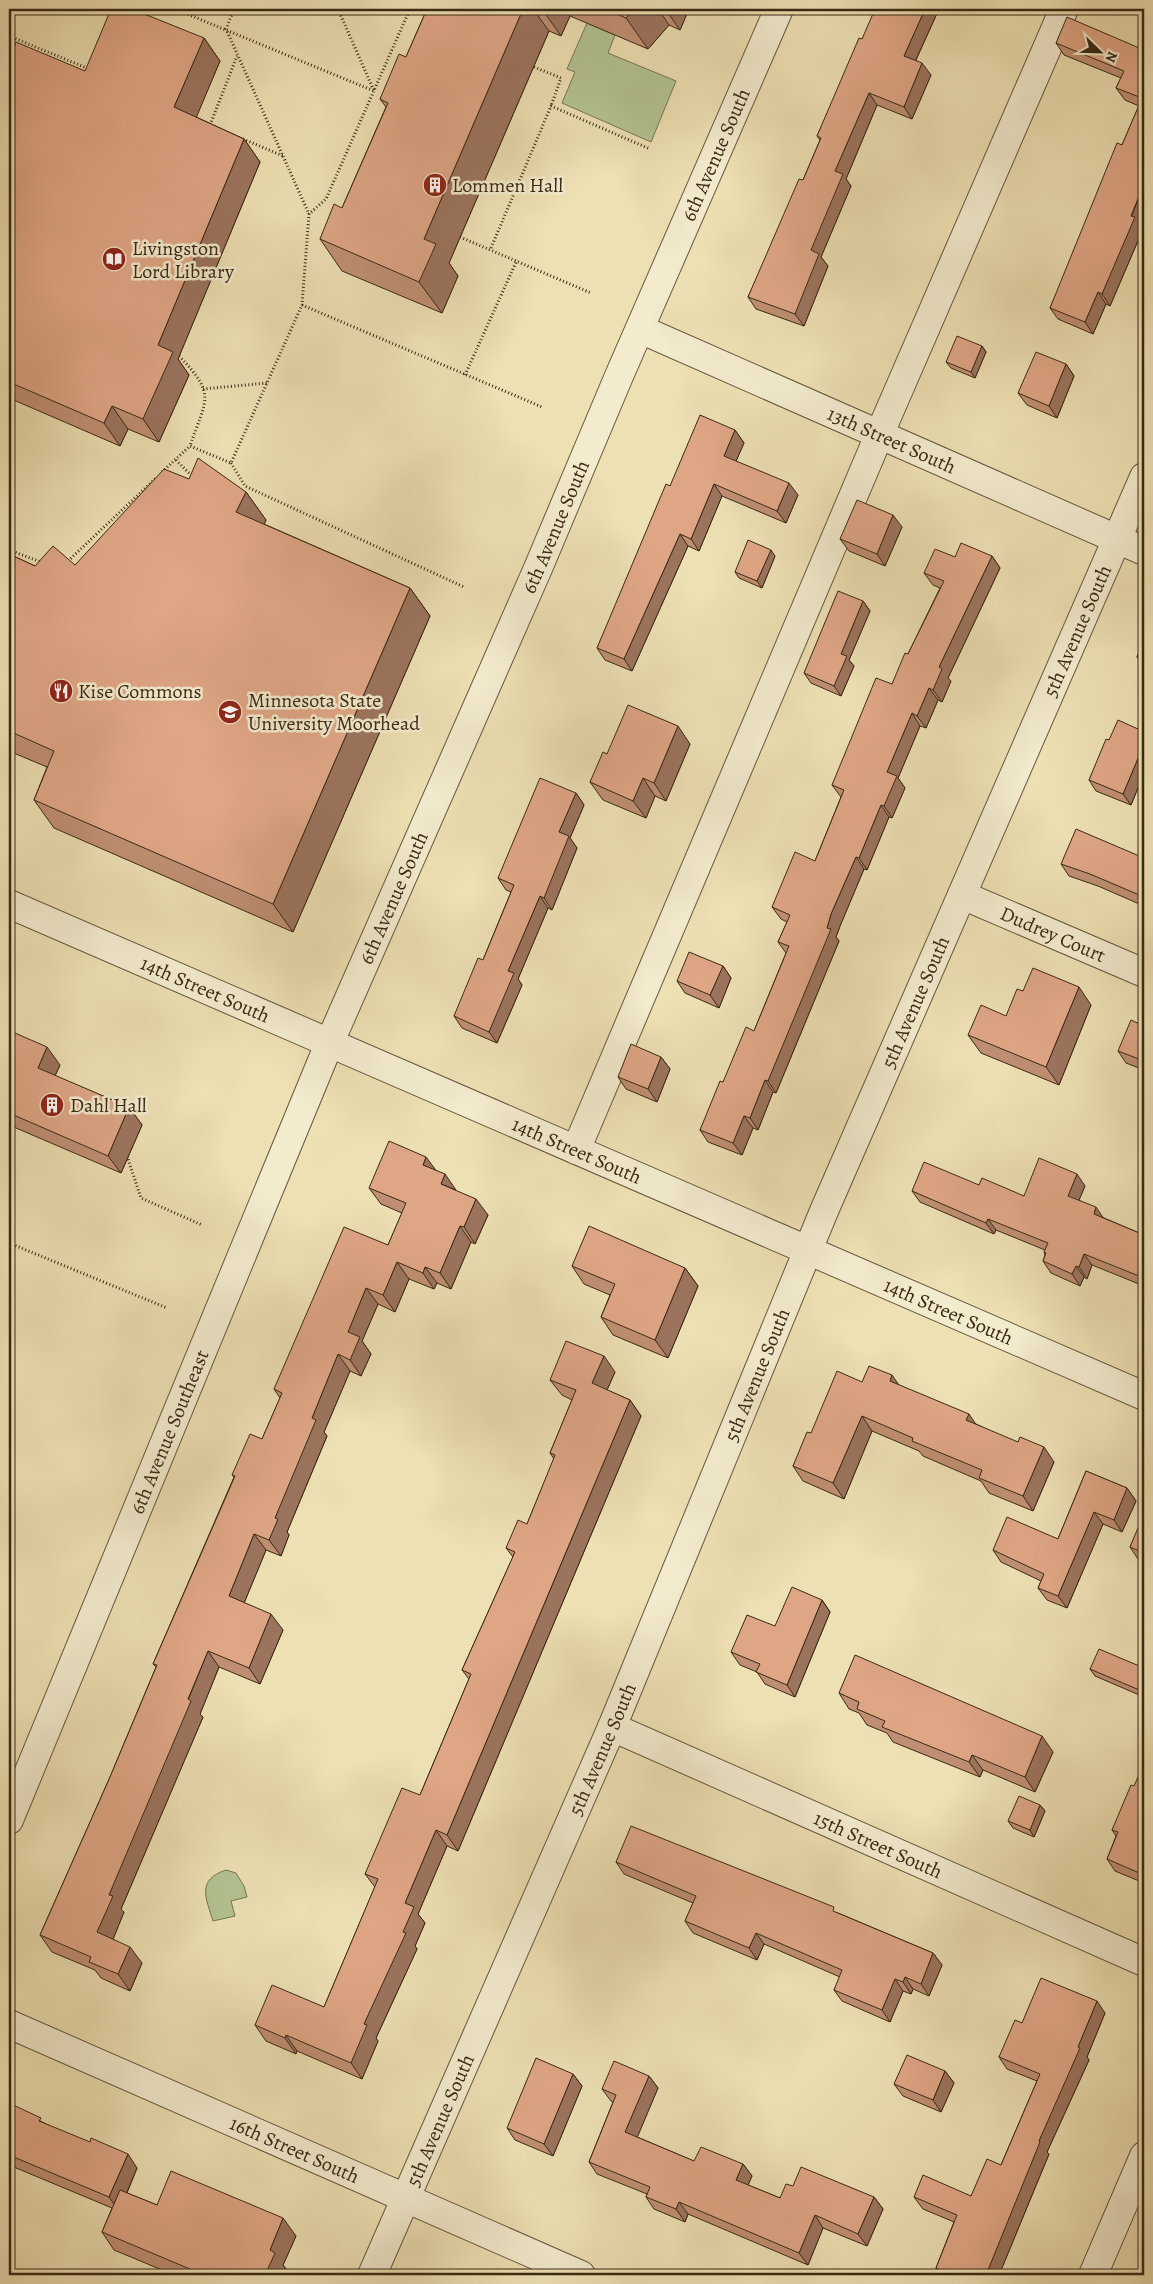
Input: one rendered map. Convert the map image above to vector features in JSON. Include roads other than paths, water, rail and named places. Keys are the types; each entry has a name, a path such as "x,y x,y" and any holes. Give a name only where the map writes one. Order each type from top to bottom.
{"street":[{"name":"6th Avenue South","path":"329,1044 527,593 779,9"},
{"path":"576,1150 880,433 1064,9"},
{"name":"13th Street South","path":"640,329 880,433 1144,551"},
{"name":"5th Avenue South","path":"372,2275 612,1727 808,1250 1144,477"},
{"name":"Dudrey Court","path":"962,895 1144,973"},
{"name":"14th Street South","path":"9,904 1144,1396"},
{"name":"6th Avenue Southeast","path":"9,1820 329,1044"},
{"name":"15th Street South","path":"612,1727 1144,1962"},
{"name":"16th Street South","path":"9,2024 581,2275"},
{"path":"1093,2275 1144,2156"}],"place":[{"name":"Lommen Hall","path":"435,185"},
{"name":"Livingston Lord Library","path":"114,259"},
{"name":"Kise Commons","path":"61,691"},
{"name":"Minnesota State University Moorhead","path":"230,712"},
{"name":"Dahl Hall","path":"52,1105"}]}
